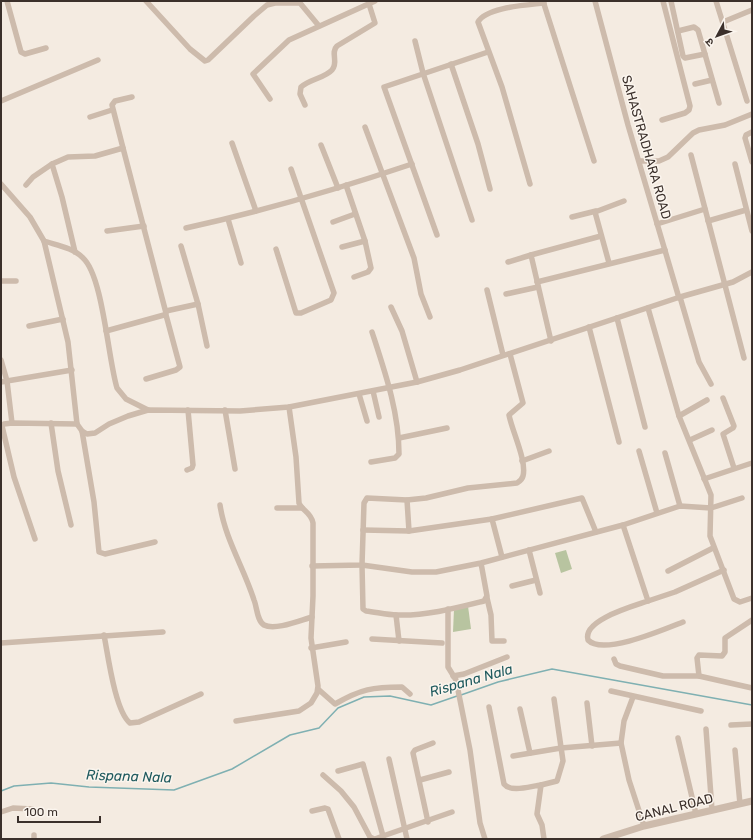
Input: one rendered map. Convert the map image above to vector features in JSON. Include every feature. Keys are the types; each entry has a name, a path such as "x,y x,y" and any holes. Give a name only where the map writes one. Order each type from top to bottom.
{"street":[{"path":"9,1 21,52 25,54 46,48"},
{"path":"146,1 180,38 205,61 208,60 254,16 269,4 300,3 318,26"},
{"path":"270,100 254,77 254,72 284,43 375,1"},
{"name":"SAHASTRADHARA ROAD","path":"595,1 657,224 679,297 699,362 711,384"},
{"path":"662,120 685,113 689,110 690,106 663,1"},
{"path":"671,1 684,58 705,54"},
{"path":"716,1 747,101"},
{"path":"530,184 502,87 478,26 478,22 481,17 505,8 543,2 594,161"},
{"path":"305,105 300,94 301,87 332,70 335,63 333,50 337,46 375,23 369,4"},
{"path":"723,22 752,10"},
{"path":"678,31 697,28 719,103"},
{"path":"415,41 423,73 472,220"},
{"path":"437,235 384,88 386,85 488,52"},
{"path":"1,101 98,60"},
{"path":"451,64 478,144 490,189"},
{"path":"694,84 712,80"},
{"path":"132,97 115,102 112,104 112,110 144,226 180,367 176,370 146,379"},
{"path":"90,117 112,110"},
{"path":"640,161 659,161 668,158 693,133 699,130 725,125 752,114"},
{"path":"364,127 414,258 421,294 430,317"},
{"path":"752,132 746,135 745,138 752,162"},
{"path":"232,143 256,211"},
{"path":"320,145 338,188"},
{"path":"26,185 33,177 52,164 68,157 95,156 123,148"},
{"path":"691,156 744,358"},
{"path":"52,164 62,197 75,252"},
{"path":"186,228 228,219 338,188 412,164"},
{"path":"735,164 752,231"},
{"path":"276,249 296,313 301,313 331,300 334,293 291,169"},
{"path":"1,184 30,217 44,241 63,319 72,370 78,424 82,431 94,502 99,552 105,554 155,542"},
{"path":"346,185 365,241 370,269 368,272 354,277"},
{"path":"572,217 624,201"},
{"path":"657,224 705,208"},
{"path":"596,210 595,213 609,263"},
{"path":"708,221 746,210"},
{"path":"333,222 355,214"},
{"path":"228,219 241,263"},
{"path":"107,231 144,226"},
{"path":"508,262 601,236"},
{"path":"44,241 75,252 88,262 93,273 117,386 120,393 131,402 148,410"},
{"path":"342,247 365,241"},
{"path":"181,246 198,304 207,346"},
{"path":"506,294 609,263 665,250"},
{"path":"531,255 551,341"},
{"path":"82,431 87,434 95,433 109,424 148,410 225,410 289,407 417,382 551,341 588,327 679,297 724,285 752,272"},
{"path":"1,281 16,281"},
{"path":"487,290 503,355"},
{"path":"106,331 198,304"},
{"path":"391,307 402,332 417,382"},
{"path":"648,308 679,416 690,440 712,499 709,530 713,548 736,600 742,601 752,598"},
{"path":"617,318 645,427"},
{"path":"29,326 63,319"},
{"path":"588,327 619,442"},
{"path":"371,462 398,456 399,438 389,388 372,332"},
{"path":"487,598 484,601 448,610 396,615 366,611 363,609 362,565 364,503 367,498 407,500 436,496 468,488 517,483 524,476 522,461 509,415 523,403 510,354"},
{"path":"1,360 12,423"},
{"path":"4,382 72,370"},
{"path":"374,391 379,417"},
{"path":"359,394 367,421"},
{"path":"723,398 734,426 734,428 723,434 734,468"},
{"path":"679,416 707,400"},
{"path":"236,721 299,711 311,703 318,689 316,669 311,648 313,523 310,514 302,508 299,502 296,457 289,407"},
{"path":"187,470 192,468 193,465 188,410"},
{"path":"225,410 235,469"},
{"path":"35,539 14,477 2,426 12,423 78,424"},
{"path":"50,423 58,471 71,524"},
{"path":"399,438 447,428"},
{"path":"690,440 712,430"},
{"path":"522,461 549,451"},
{"path":"639,451 657,513"},
{"path":"665,453 680,506"},
{"path":"704,479 752,463"},
{"path":"363,530 409,531 492,519 580,498 584,500 596,532"},
{"path":"312,566 362,565 423,573 436,572 481,563 596,532 680,506 711,508 742,498"},
{"path":"407,500 409,531"},
{"path":"220,505 227,532 251,591 261,623 266,626 280,626 312,617"},
{"path":"277,508 302,508"},
{"path":"492,519 502,557"},
{"path":"623,524 648,601"},
{"path":"668,571 713,548"},
{"path":"528,550 540,593"},
{"path":"481,563 491,615 492,640 504,641"},
{"path":"683,622 628,642 596,644 589,642 587,635 602,619 607,616 675,592 724,570"},
{"path":"512,586 536,580"},
{"path":"448,610 447,665 455,678 470,750 480,823 485,839"},
{"path":"396,615 399,641"},
{"path":"699,676 697,658 699,655 722,656 724,652 725,638 752,620"},
{"path":"1,643 163,632"},
{"path":"104,635 112,684 130,723 139,722 201,694"},
{"path":"372,639 442,643"},
{"path":"311,648 346,642"},
{"path":"455,678 507,657"},
{"path":"614,658 616,664 620,666 663,676 699,676 752,688"},
{"path":"318,689 335,704 352,694 372,688 402,687 410,694"},
{"path":"612,691 633,697 701,711"},
{"path":"633,697 624,721 621,743 628,776 644,826"},
{"path":"489,707 504,784 507,787 513,788 541,785 558,779 563,761 554,699"},
{"path":"587,703 592,746"},
{"path":"520,709 530,753"},
{"path":"731,725 752,724"},
{"path":"706,729 712,810"},
{"path":"678,738 696,814"},
{"path":"428,822 414,753 415,750 433,743"},
{"path":"513,756 561,748 621,743"},
{"path":"735,750 740,804"},
{"path":"388,760 407,839"},
{"path":"338,771 363,764 383,836"},
{"path":"420,780 449,772"},
{"path":"323,775 341,791 354,807 370,838 374,839 404,830 452,812"},
{"path":"541,785 537,814 542,825 544,839"},
{"name":"CANAL ROAD","path":"603,839 644,826 752,801"},
{"path":"1,812 13,808 32,810"},
{"path":"312,811 325,808 328,809 339,839"}],"green space":[{"path":"566,550 572,569 561,573 555,553"},
{"path":"468,606 471,629 453,632 454,609"}],"waterway":[{"name":"Rispana Nala","path":"461,695 498,682 552,669 752,705"},
{"name":"Rispana Nala","path":"1,791 14,786 51,783 89,787 174,790 232,769 290,735 319,728 338,708 364,697 390,696 431,705 457,696"}]}
